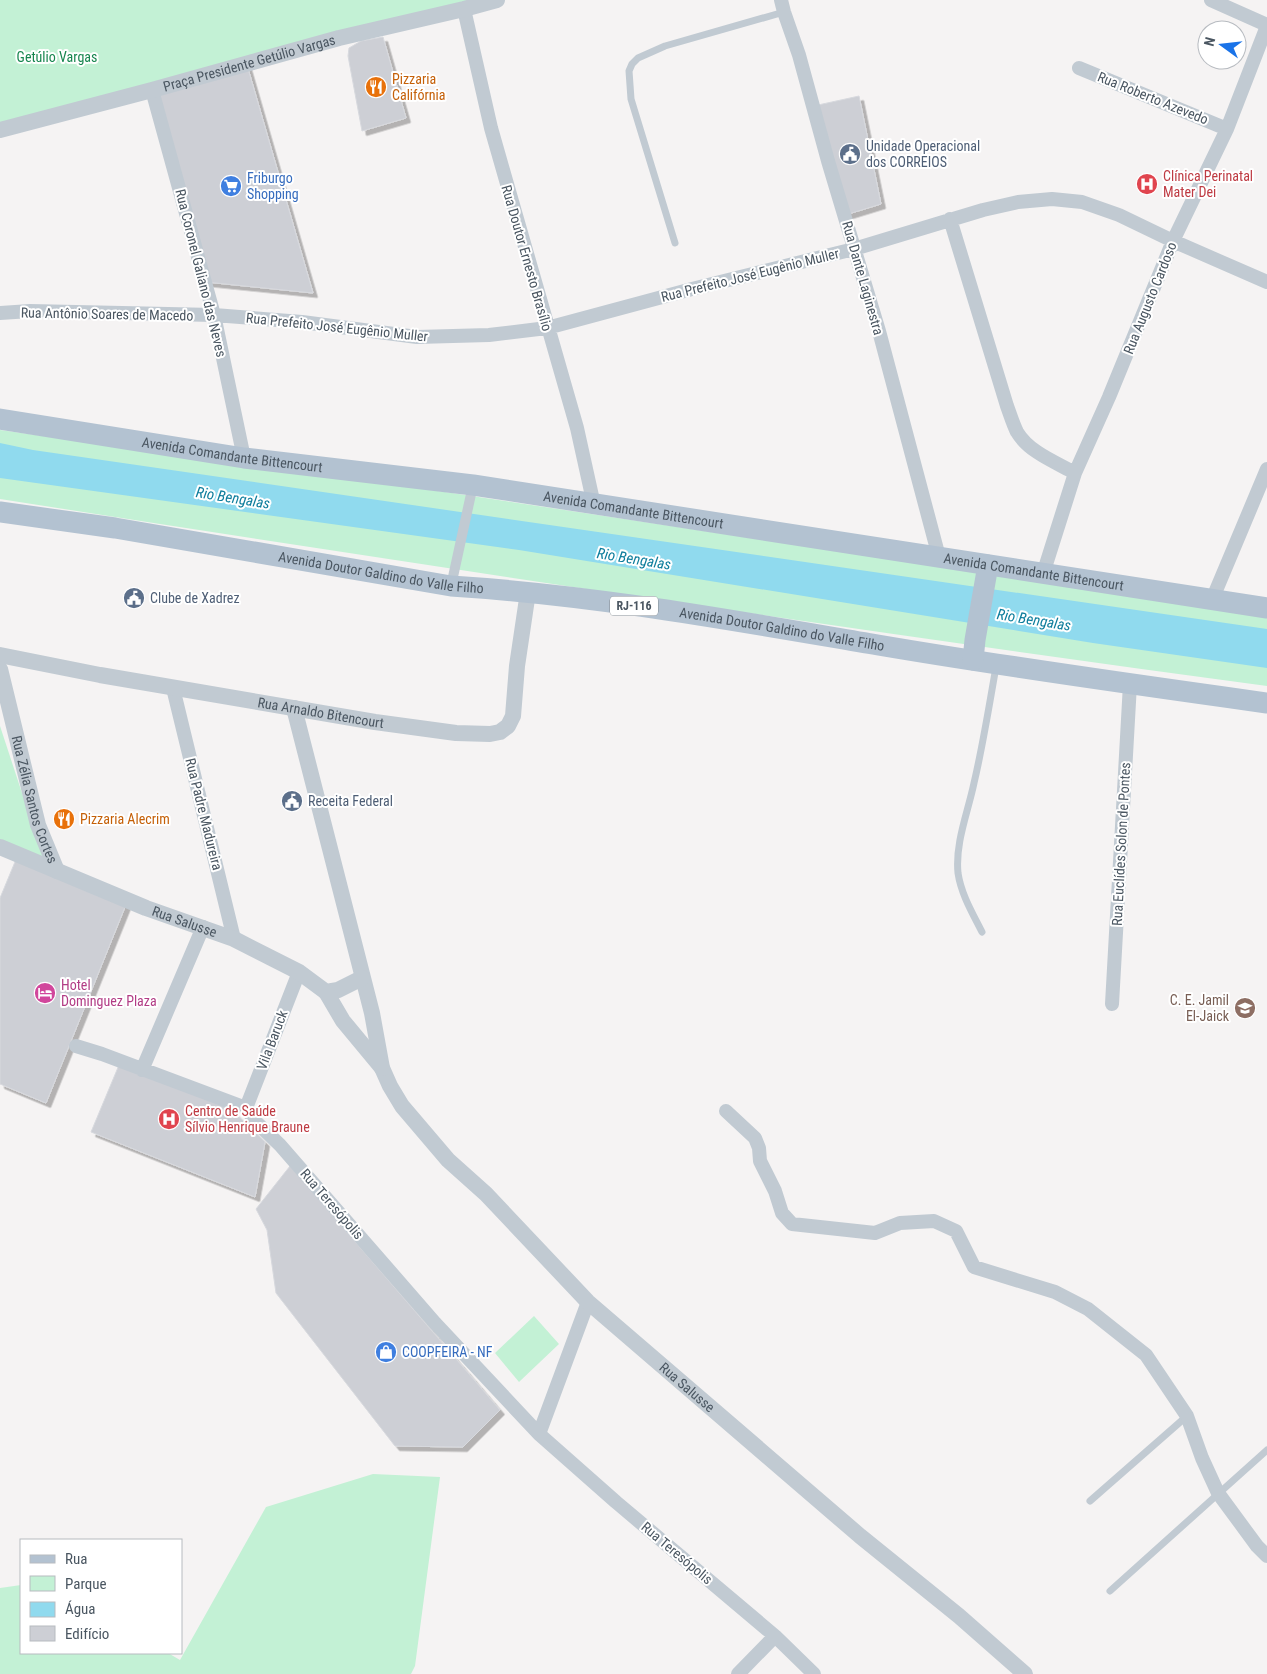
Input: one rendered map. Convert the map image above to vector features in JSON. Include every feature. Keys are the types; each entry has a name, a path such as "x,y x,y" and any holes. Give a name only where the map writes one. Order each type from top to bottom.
{"main road":[{"name":"Avenida Comandante Bittencourt","path":"0,419 244,458 473,485 940,557 987,573 1043,574 1267,608"},
{"name":"Avenida Doutor Galdino do Valle Filho","path":"0,512 115,528 451,586 528,592 627,604 974,650 996,664 1267,703"},
{"path":"974,650 987,573"}],"street":[{"name":"Praça Presidente Getúlio Vargas","path":"0,130 339,38 497,0"},
{"path":"1211,0 1267,25"},
{"name":"Rua Dante Laginestra","path":"783,6 799,55 879,332 940,557"},
{"name":"Rua Doutor Ernesto Brasílio","path":"464,9 490,128 577,428 594,505"},
{"name":"Rua Augusto Cardoso","path":"1043,574 1075,473 1173,241 1227,129 1267,25"},
{"name":"Rua Roberto Azevedo","path":"1078,68 1227,129"},
{"name":"Rua Coronel Galiano das Neves","path":"152,90 214,316 244,458"},
{"name":"Rua Prefeito José Eugênio Muller","path":"214,316 302,322 416,337 489,335 547,328 692,288 854,249 950,219 1010,204 1052,199 1082,202 1119,215 1267,282"},
{"path":"950,219 1007,406 1018,433 1023,440 1042,455 1075,473"},
{"name":"Rua Antônio Soares de Macedo","path":"0,313 30,311 214,316"},
{"path":"1212,600 1267,470"},
{"path":"451,586 473,485"},
{"name":"Rua Arnaldo Bitencourt","path":"0,655 174,688 375,722 456,733 500,732 508,726 513,716 517,666 528,592"},
{"name":"Rua Zélia Santos Cortes","path":"0,669 38,825 57,871"},
{"name":"Rua Euclídes Solon de Pontes","path":"1112,1004 1130,684"},
{"name":"Rua Padre Madureira","path":"174,688 234,940"},
{"path":"294,708 372,1014 382,1068"},
{"name":"Rua Salusse","path":"0,847 146,908 203,927 234,940 299,972 326,992"},
{"path":"142,1070 203,927"},
{"name":"Vila Baruck","path":"246,1108 299,972"},
{"path":"362,978 338,990 326,992 343,1021 382,1068"},
{"path":"76,1046 246,1108"},
{"name":"Rua Salusse","path":"382,1068 402,1106 448,1160 486,1194 588,1302 860,1536 959,1616 1025,1674"},
{"name":"Rua Teresópolis","path":"246,1108 255,1121 280,1146 435,1323 539,1434 616,1502 775,1636 814,1674"},
{"path":"726,1111 755,1138 759,1148 760,1161 775,1191 782,1213 792,1224 875,1233 900,1223 934,1221 956,1231 974,1267 1055,1292 1088,1309 1146,1355 1187,1416 1202,1458 1218,1492 1257,1546 1267,1556"},
{"path":"539,1434 588,1302"},
{"path":"738,1674 775,1636"}],"lane":[{"path":"675,243 631,99 629,71 632,64 642,55 665,46 783,6"},
{"path":"982,932 965,899 958,875 958,862 961,838 975,782 996,664"},
{"path":"1090,1502 1187,1416"},
{"path":"1110,1591 1267,1450"}],"green space":[{"name":"Getúlio Vargas","path":"0,0 495,0 0,130"},
{"path":"0,430 452,493 1267,616 1267,686 633,596 0,499"},
{"path":"0,726 44,860 0,842"},
{"path":"534,1316 559,1344 519,1382 495,1353"},
{"path":"373,1474 440,1477 415,1666 411,1674 0,1674 0,1588 20,1585 20,1654 170,1654 180,1660 266,1507"}],"water":[{"name":"Rio Bengalas","path":"0,443 33,450 1267,629 1267,668 1093,643 519,550 0,478"}],"building":[{"name":"Pizzaria Califórnia","path":"383,37 406,118 362,131 348,56 349,48 361,41"},
{"name":"Friburgo Shopping","path":"247,65 313,293 206,282 152,90"},
{"name":"Unidade Operacional dos CORREIOS","path":"859,96 881,204 845,215 818,105"},
{"name":"Hotel Dominguez Plaza","path":"17,857 127,902 46,1103 0,1084 0,898"},
{"name":"Centro de Saúde Sílvio Henrique Braune","path":"119,1065 229,1107 265,1142 255,1197 91,1132"},
{"name":"COOPFEIRA - NF","path":"290,1166 500,1410 463,1447 395,1446 276,1293 267,1230 256,1209"}],"place":[{"name":"Pizzaria Califórnia","path":"376,87"},
{"name":"Unidade Operacional dos CORREIOS","path":"850,154"},
{"name":"Clínica Perinatal Mater Dei","path":"1147,184"},
{"name":"Friburgo Shopping","path":"231,186"},
{"name":"Clube de Xadrez","path":"134,598"},
{"name":"Receita Federal","path":"292,801"},
{"name":"Pizzaria Alecrim","path":"64,819"},
{"name":"Hotel Dominguez Plaza","path":"45,993"},
{"name":"C. E. Jamil El-Jaick","path":"1245,1008"},
{"name":"Centro de Saúde Sílvio Henrique Braune","path":"169,1119"},
{"name":"COOPFEIRA - NF","path":"386,1352"}]}
